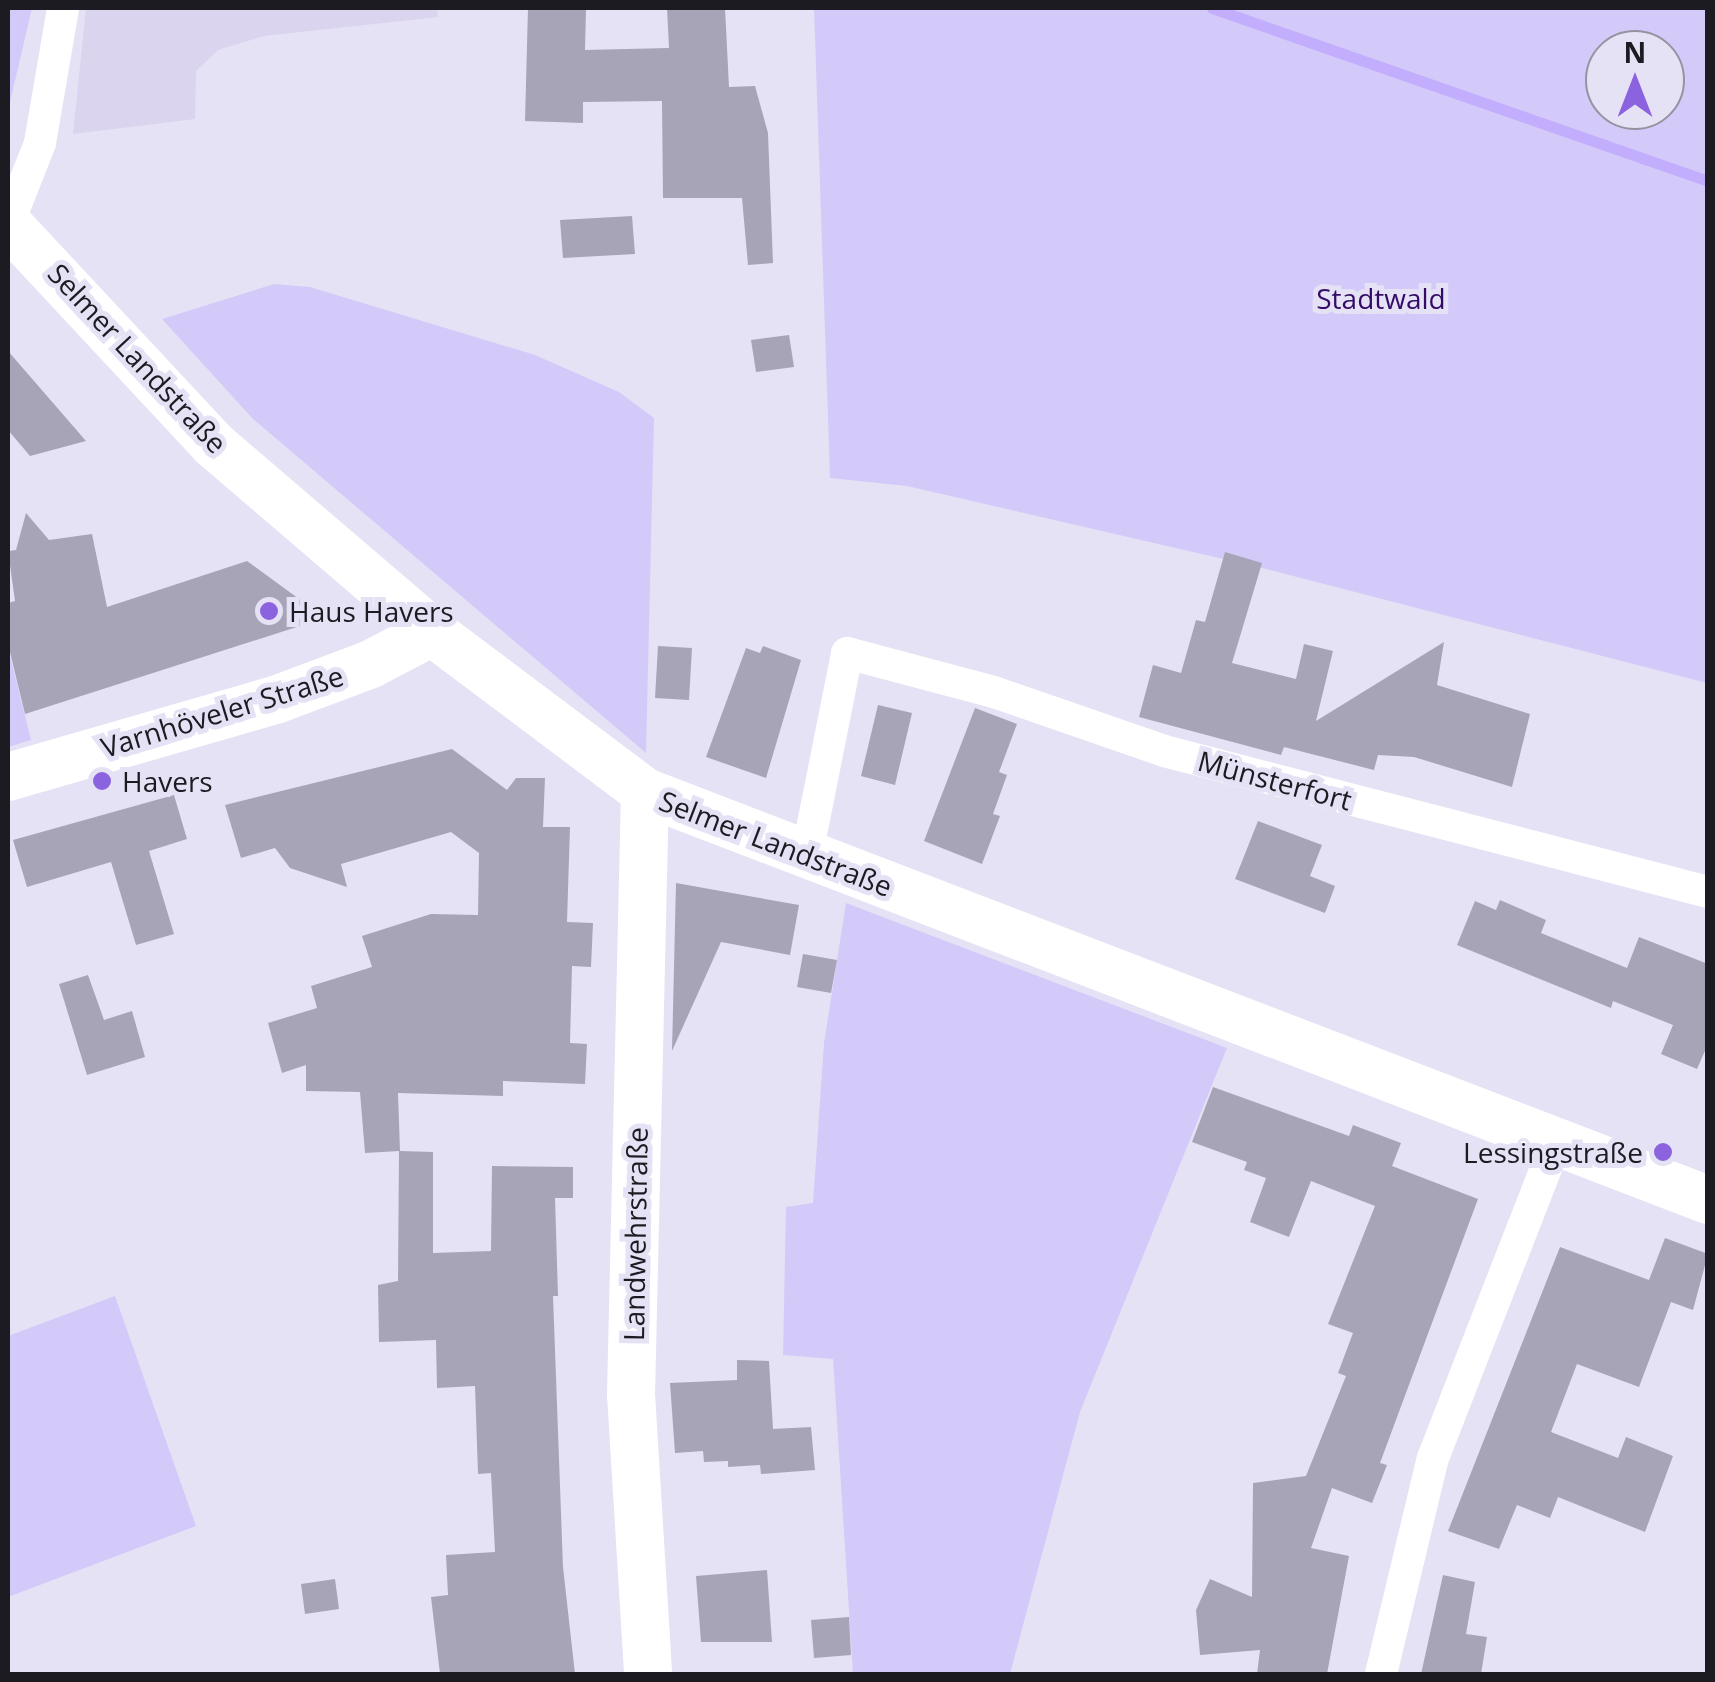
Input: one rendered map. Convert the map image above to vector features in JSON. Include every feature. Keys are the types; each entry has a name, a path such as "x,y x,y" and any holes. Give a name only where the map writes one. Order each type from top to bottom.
{"main road":[{"name":"Selmer Landstraße","path":"8,224 213,444 432,632 645,792 1708,1200"},
{"name":"Varnhöveler Straße","path":"8,777 278,698 371,664 432,632"},
{"name":"Landwehrstraße","path":"645,792 630,1394 648,1674"}],"street":[{"path":"8,224 40,143 63,8"},
{"name":"Münsterfort","path":"807,854 847,653 994,692 1164,751 1708,892"},
{"path":"1381,1674 1433,1458 1556,1143"}],"shaded area":[{"path":"86,8 437,8 438,17 264,36 218,50 196,71 195,119 73,134"}],"green space":[{"path":"8,8 32,8 8,111"},
{"name":"Stadtwald","path":"814,8 1707,8 1707,683 1258,567 907,486 830,478"},
{"path":"274,284 310,287 535,355 619,392 654,418 646,753 253,419 162,319"},
{"path":"8,648 31,740 8,747"},
{"path":"846,903 1227,1048 1080,1412 1010,1674 853,1674 833,1359 783,1355 786,1207 813,1203 824,1043"},
{"path":"115,1296 196,1526 8,1597 8,1336"}],"building":[{"path":"528,8 586,8 585,50 669,48 667,8 725,8 729,87 755,86 768,133 773,263 748,265 742,198 663,198 662,101 583,102 583,123 525,121"},
{"path":"632,216 635,254 563,258 560,220"},
{"path":"789,335 794,367 756,372 751,340"},
{"path":"8,351 86,441 30,456 8,430"},
{"path":"26,513 49,540 92,534 107,607 247,561 325,618 25,714 8,644 8,603 15,601 8,551 16,550"},
{"path":"1225,552 1262,563 1232,663 1296,679 1304,644 1333,651 1316,721 1444,642 1437,685 1530,714 1512,787 1414,757 1378,755 1374,770 1284,747 1281,755 1139,717 1153,665 1181,673 1196,620 1205,622"},
{"path":"658,646 692,648 689,700 655,698"},
{"path":"763,646 801,660 766,778 706,757 746,648 760,653"},
{"path":"878,705 912,713 895,785 861,776"},
{"path":"975,708 1017,724 999,772 1007,775 993,814 1000,816 982,864 924,841"},
{"path":"452,749 507,790 516,778 545,778 543,827 570,827 567,922 593,923 591,967 572,966 570,1043 587,1044 585,1084 503,1081 503,1096 398,1093 400,1151 433,1152 433,1253 491,1251 492,1166 573,1167 573,1198 555,1198 558,1296 553,1296 563,1567 575,1674 440,1674 431,1597 448,1595 446,1555 495,1552 491,1473 478,1474 475,1386 437,1388 436,1340 379,1342 378,1285 398,1281 399,1151 365,1153 360,1092 306,1091 306,1065 282,1073 268,1023 317,1008 311,986 372,967 362,936 431,914 478,915 479,853 451,832 341,864 347,887 290,868 275,848 241,858 225,805"},
{"path":"174,795 187,839 149,851 174,934 136,945 111,862 27,887 13,840"},
{"path":"1258,821 1322,845 1310,876 1335,886 1325,913 1235,879"},
{"path":"676,883 799,905 790,955 721,942 672,1051"},
{"path":"1500,900 1546,920 1541,933 1627,968 1639,937 1708,964 1708,1044 1697,1069 1661,1054 1673,1025 1613,1001 1611,1008 1457,945 1475,901 1496,910"},
{"path":"803,954 837,960 831,993 797,987"},
{"path":"88,975 104,1020 132,1011 145,1057 87,1075 59,984"},
{"path":"1213,1087 1349,1136 1353,1125 1401,1143 1392,1166 1478,1199 1380,1463 1387,1465 1372,1503 1332,1488 1311,1548 1349,1556 1327,1674 1257,1674 1260,1650 1200,1655 1196,1610 1210,1579 1252,1597 1253,1483 1306,1476 1346,1376 1338,1373 1353,1333 1328,1324 1375,1206 1311,1181 1289,1237 1250,1222 1266,1178 1244,1170 1247,1162 1192,1142"},
{"path":"1665,1238 1708,1254 1693,1310 1671,1302 1639,1387 1577,1364 1551,1432 1618,1458 1626,1437 1673,1456 1645,1532 1558,1497 1550,1518 1517,1505 1499,1549 1448,1531 1560,1247 1649,1280"},
{"path":"737,1360 769,1361 773,1429 811,1427 815,1470 761,1474 760,1465 728,1467 728,1461 704,1462 703,1451 675,1453 670,1383 737,1380"},
{"path":"767,1570 772,1642 701,1642 696,1576"},
{"path":"1443,1575 1475,1582 1466,1634 1487,1637 1481,1674 1421,1674"},
{"path":"335,1579 339,1609 305,1614 301,1584"},
{"path":"849,1617 851,1655 814,1658 811,1620"}],"waterway":[{"path":"1212,8 1708,181"}],"place":[{"name":"Haus Havers","path":"269,611"},
{"name":"Havers","path":"102,781"},
{"name":"Lessingstraße","path":"1663,1152"}]}
